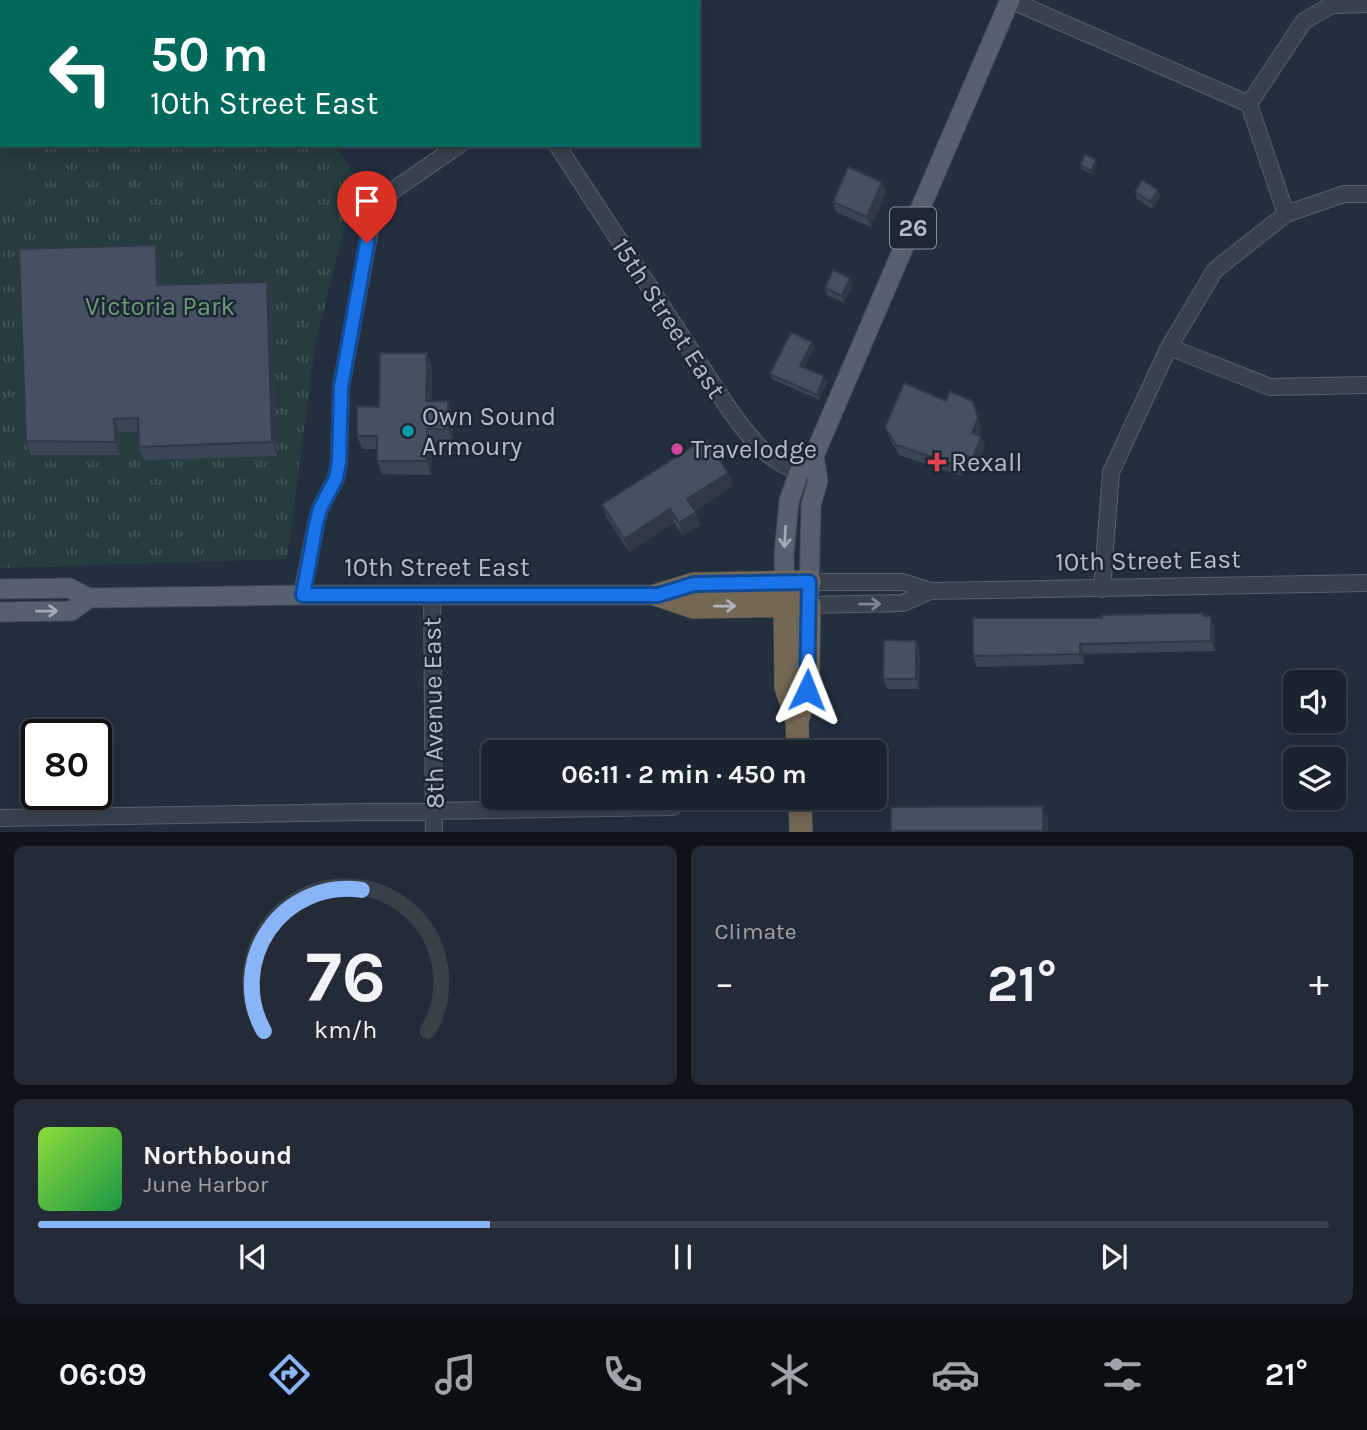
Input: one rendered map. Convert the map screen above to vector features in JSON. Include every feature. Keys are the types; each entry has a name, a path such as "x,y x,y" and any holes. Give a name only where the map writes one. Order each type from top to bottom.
{"highway":[{"name":"10th Street East","path":"658,595 694,584 809,582"},
{"name":"10th Street East","path":"658,595 694,607 809,605"},
{"path":"785,605 786,687 797,721 798,740"},
{"path":"797,721 808,687 809,605"},
{"path":"800,810 801,831"}],"main road":[{"name":"26","path":"785,605 785,524 789,501 799,472 814,456 1010,0"},
{"name":"26","path":"809,582 811,505 818,481 814,456"},
{"path":"809,582 809,605"},
{"name":"10th Street East","path":"0,589 69,588 89,598 432,594 658,595"},
{"name":"10th Street East","path":"0,612 71,611 89,598"}],"street":[{"path":"1010,0 1249,104 1286,214"},
{"path":"1249,104 1304,21 1332,5 1367,4"},
{"path":"303,595 320,509 336,478 339,462 341,387 372,219 378,204 395,189 456,147"},
{"name":"15th Street East","path":"558,147 729,409 758,448 781,465 799,472"},
{"path":"1102,589 1111,472 1168,346 1214,270 1286,214 1344,194 1367,194"},
{"path":"1168,346 1270,387 1367,385"},
{"name":"10th Street East","path":"809,582 903,582 930,591 1367,583"},
{"name":"10th Street East","path":"809,605 903,603 930,591"},
{"name":"8th Avenue East","path":"432,594 434,831"},
{"path":"0,818 530,810"}],"green space":[{"name":"Victoria Park","path":"0,147 335,147 357,178 315,345 287,559 0,568"},
{"path":"0,147 27,147 26,204 0,203"}],"building":[{"path":"1085,154 1096,160 1091,171 1080,165"},
{"path":"848,167 882,182 867,217 833,202"},
{"path":"1142,180 1158,190 1150,202 1135,192"},
{"path":"156,245 157,285 267,282 272,442 139,447 138,418 114,419 115,442 26,441 19,249"},
{"path":"833,270 850,278 842,296 825,288"},
{"path":"791,332 812,342 800,366 824,376 817,395 770,374"},
{"name":"Own Sound Armoury","path":"380,353 427,353 426,401 448,401 448,429 427,429 427,461 377,461 377,436 357,436 357,406 379,407"},
{"path":"904,383 946,401 950,391 973,401 978,418 972,433 981,436 973,458 962,454 958,466 896,445 885,427"},
{"path":"706,438 728,473 687,499 696,512 679,523 670,509 624,539 602,504"},
{"path":"1203,613 1203,616 1211,616 1211,641 1080,644 1080,654 973,656 973,618 1102,618 1102,615"},
{"path":"884,640 916,641 916,679 883,679"},
{"path":"1043,806 1043,831 891,831 891,807"}],"place":[{"name":"Own Sound Armoury","path":"408,431"},
{"name":"Travelodge","path":"677,449"},
{"name":"Rexall","path":"937,462"}],"route":[{"path":"367,243 341,387 339,462 336,478 320,509 303,595 658,595 694,584 809,582 807,690"}]}
